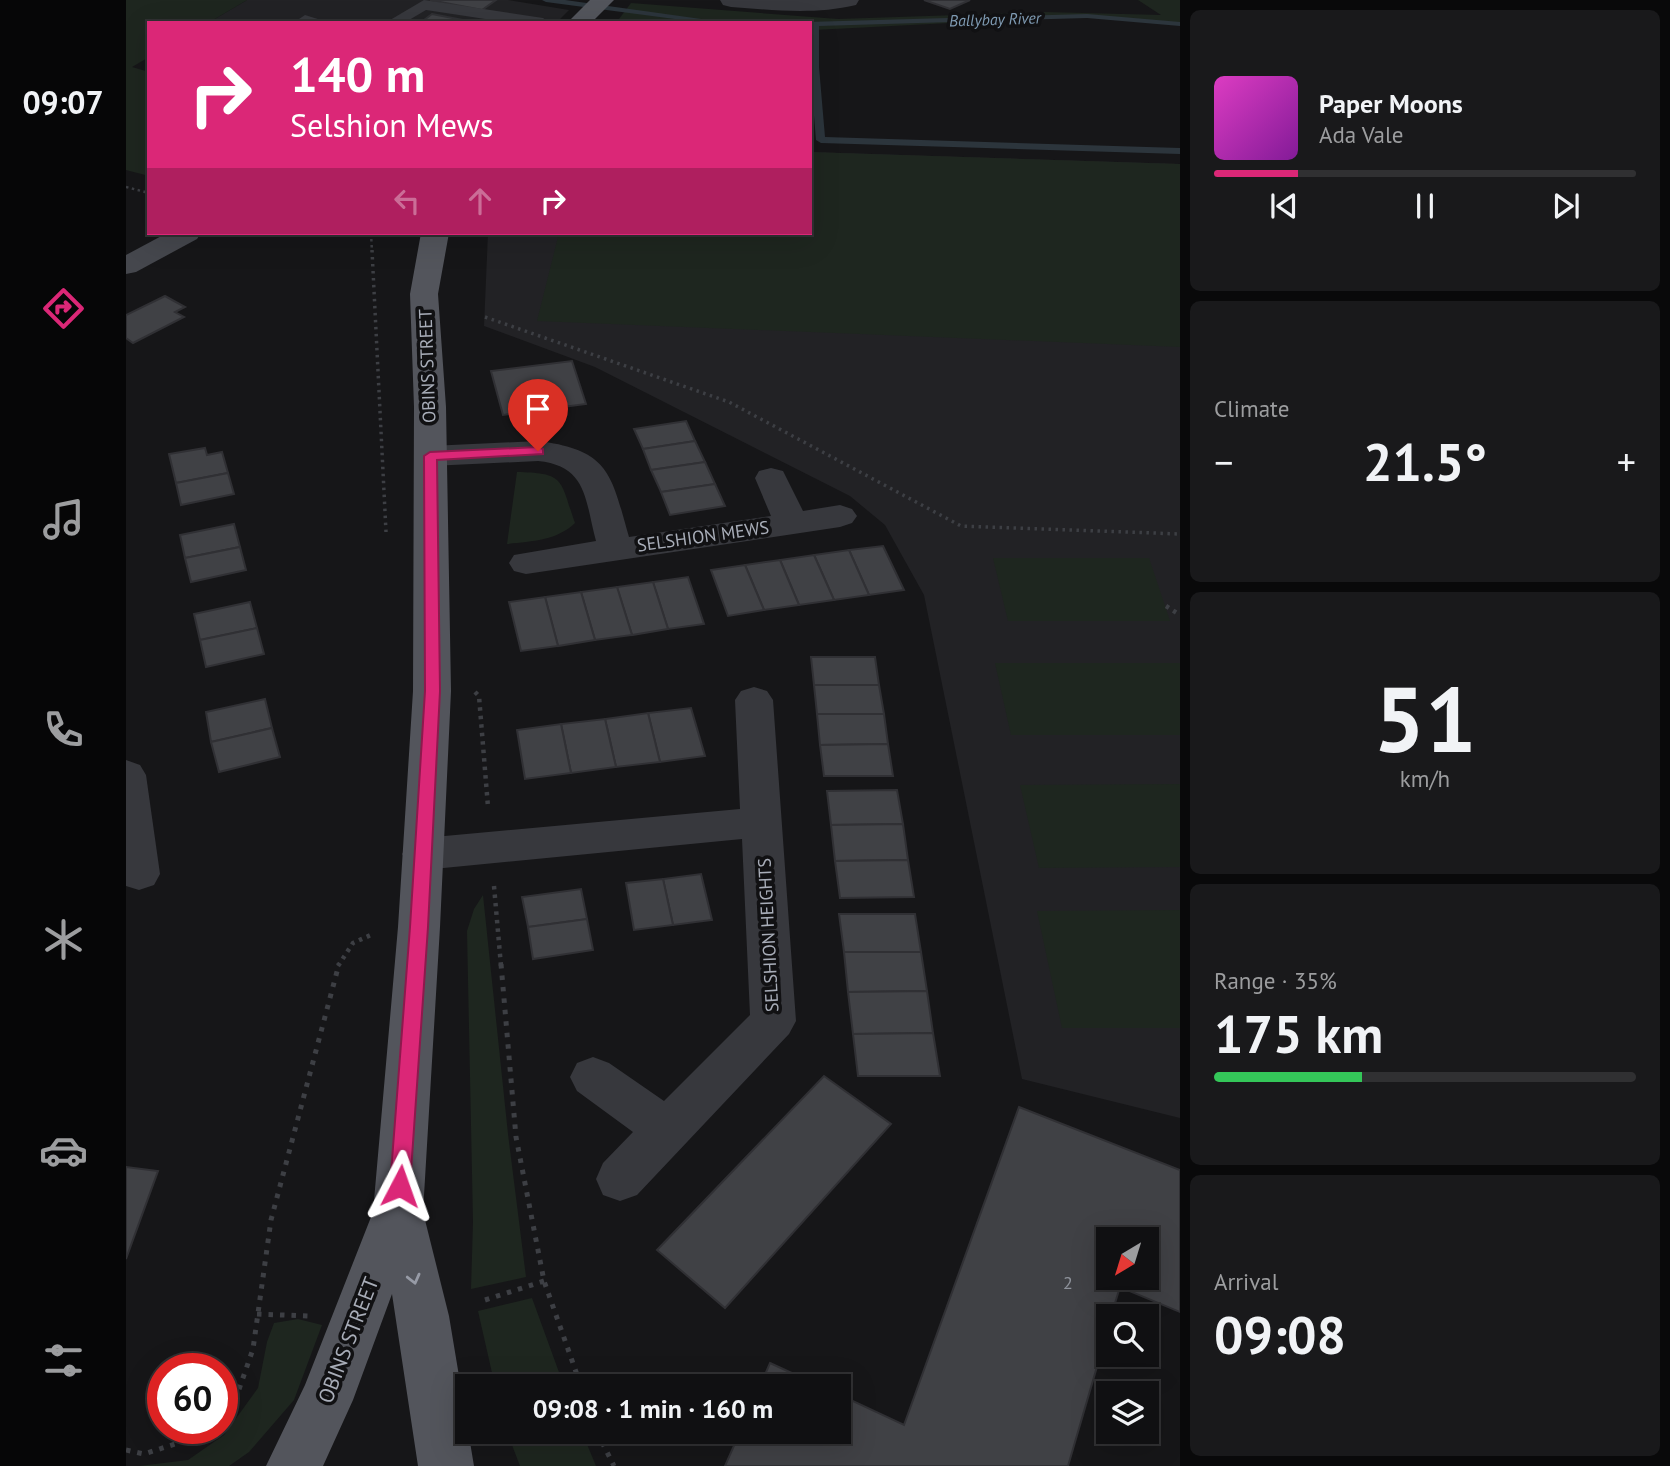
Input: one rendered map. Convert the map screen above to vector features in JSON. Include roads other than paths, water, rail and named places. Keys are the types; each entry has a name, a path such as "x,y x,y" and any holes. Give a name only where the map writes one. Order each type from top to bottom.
{"main road":[{"path":"581,21 603,0"},
{"name":"OBINS STREET","path":"294,1466 326,1400 398,1212 424,854 432,691 430,456 424,294 435,235"},
{"name":"OBINS STREET","path":"398,1212 423,1316 446,1466"}],"street":[{"path":"731,0 808,6 848,0"},
{"path":"126,266 183,235"},
{"name":"SELSHION MEWS","path":"430,456 538,451 564,454 586,467 597,482 615,549"},
{"name":"SELSHION MEWS","path":"771,478 792,524"},
{"name":"SELSHION MEWS","path":"526,563 840,516"},
{"name":"SELSHION HEIGHTS","path":"620,1179 773,1021 754,700"},
{"path":"126,775 139,874"},
{"path":"424,854 761,822"},
{"path":"593,1077 666,1129"}],"lane":[{"path":"396,21 424,5 530,21"}],"waterway":[{"path":"546,0 710,21"},
{"name":"Ballybay River","path":"812,24 1087,16 1180,24"},
{"path":"815,24 815,67 821,140 1180,151"}]}
